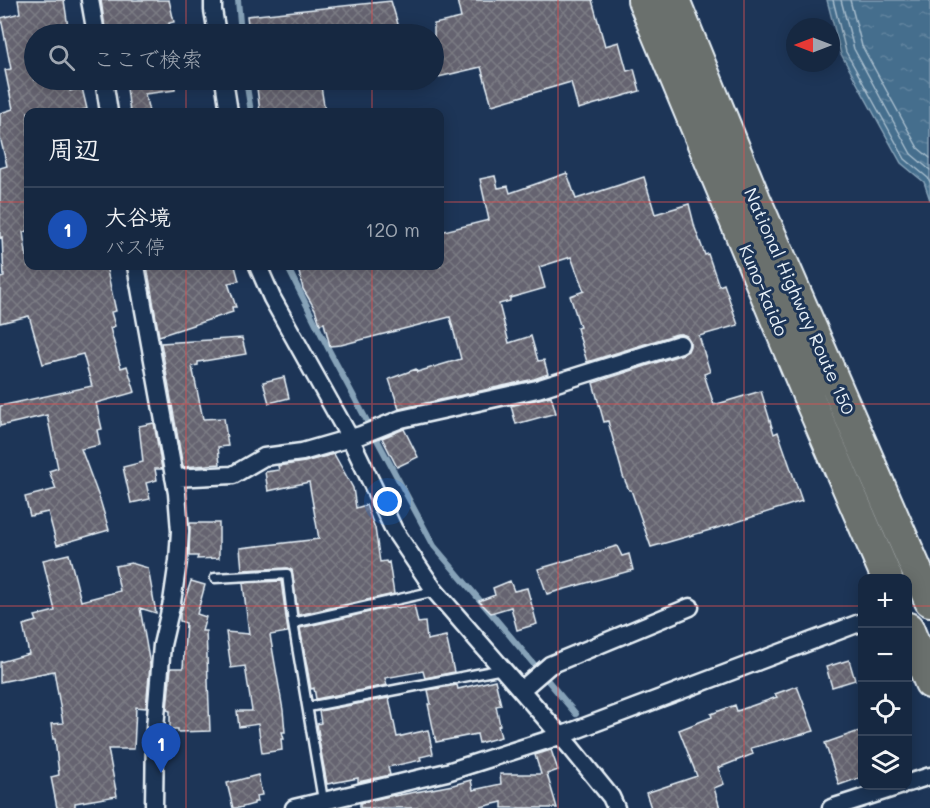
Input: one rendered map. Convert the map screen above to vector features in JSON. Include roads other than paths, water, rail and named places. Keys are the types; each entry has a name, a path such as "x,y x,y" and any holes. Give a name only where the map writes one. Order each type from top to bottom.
{"highway":[{"name":"Kuno-kaido","path":"643,0 884,574"},
{"name":"National Highway Route 150","path":"674,0 755,199 930,601"},
{"path":"912,638 930,683"}],"street":[{"path":"90,0 94,24"},
{"path":"213,0 215,24"},
{"path":"106,90 109,108"},
{"path":"226,90 229,108"},
{"path":"137,270 174,478 180,531 178,561 162,645 155,728 154,808"},
{"path":"260,270 272,298 350,438 394,530 435,591 611,797 616,808"},
{"path":"174,478 233,475 264,457 302,452 350,438 401,419 537,389 680,344"},
{"path":"521,690 550,665 690,607"},
{"path":"294,808 324,804 447,772 560,736 858,624"},
{"path":"912,782 930,776"},
{"path":"831,808 887,790"}],"lane":[{"path":"215,578 287,574 293,623 324,804"},
{"path":"293,623 435,591"},
{"path":"308,707 503,669"}],"water":[{"path":"827,0 930,0 930,200 924,182 901,163 841,54 840,18 832,18"}],"waterway":[{"path":"238,0 240,24"},
{"path":"248,90 250,108"},
{"path":"289,270 330,352 434,546 576,714"}],"place":[{"name":"大谷境","path":"161,773"}]}
